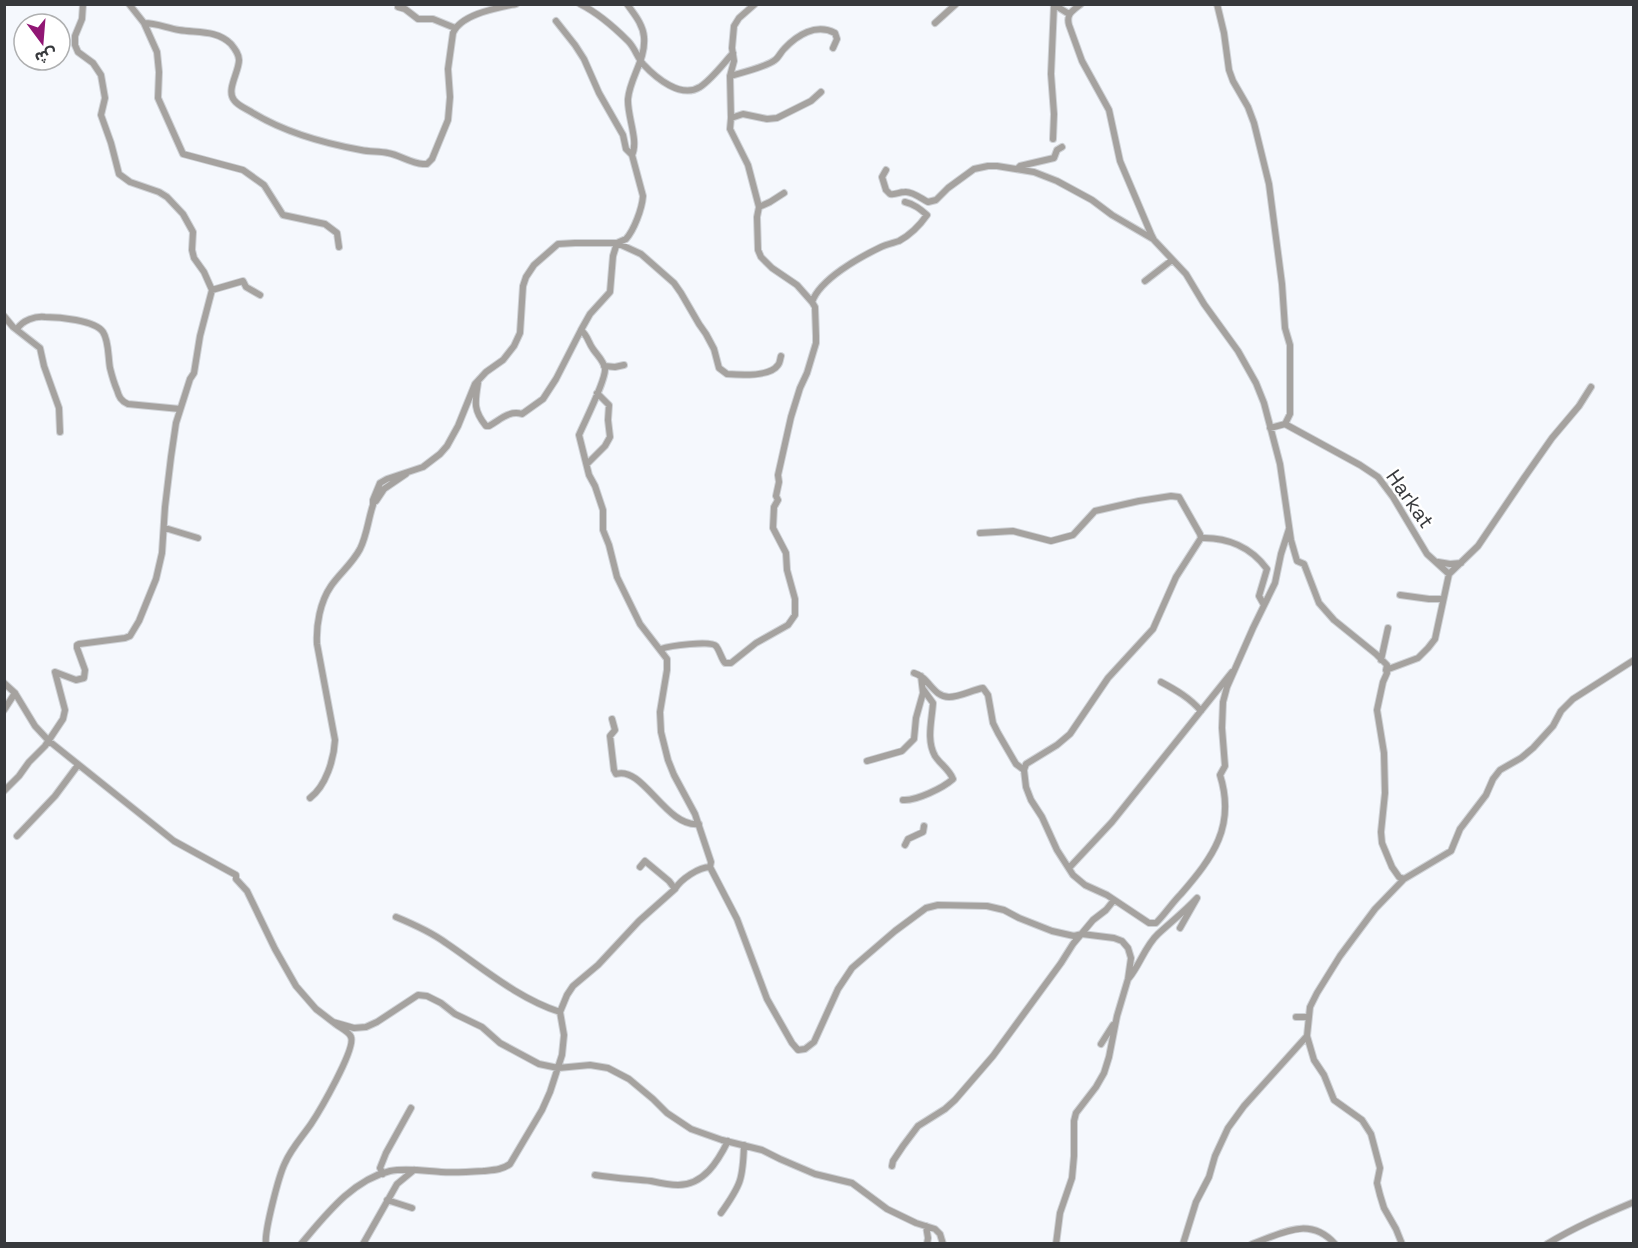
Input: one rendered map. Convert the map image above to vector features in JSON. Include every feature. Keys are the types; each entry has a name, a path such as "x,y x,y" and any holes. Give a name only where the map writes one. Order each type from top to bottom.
{"street":[{"path":"4,791 48,741 63,719 65,714 55,672 76,680 84,678 85,670 77,645 125,638 130,636 139,621 156,579 162,553 165,507 176,423 194,373 200,336 212,290 204,272 194,258 193,232 183,214 159,192 130,182 119,174 111,143 100,115 105,98 102,75 93,63 78,52 75,45 75,36 82,19 83,4"},
{"path":"129,4 144,23 157,52 158,98 183,154 243,170 264,185 283,215 325,224 337,233 339,246"},
{"path":"144,23 156,23 182,31 211,33 229,42 237,51 239,61 231,90 232,98 238,104 273,124 301,136 360,150 391,154 427,164 432,159 448,120 450,97 448,69 455,28 475,15 516,4"},
{"path":"580,4 612,26 634,47 641,63 669,85 687,90 700,87 733,53"},
{"path":"627,4 644,29 645,41 641,63 633,77 628,102 635,149 632,155"},
{"path":"661,649 710,643 717,647 722,660 728,664 734,662 756,643 782,630 792,620 796,609 786,553 775,533 772,521 774,507 778,500 778,475 791,417 816,343 815,307 797,285 772,268 761,257 757,237 759,207 748,165 730,129 730,76 734,61 734,26 739,18 755,4"},
{"path":"935,22 957,4"},
{"path":"1081,4 1069,14 1069,25 1082,61 1109,110 1120,161 1154,240"},
{"path":"1217,4 1229,70 1254,123 1271,199 1285,328 1290,345 1290,414 1285,424 1270,428"},
{"path":"1053,139 1051,74 1053,5 1069,14"},
{"path":"399,7 418,19 433,19 455,28"},
{"path":"310,798 320,790 323,784 335,740 317,644 318,621 330,587 354,560 365,538 373,500 380,483 387,478 409,472 430,462 447,446 479,379 503,360 518,340 522,320 523,286 534,265 558,244 617,243 626,239 642,203 642,192 632,155 584,59 556,21"},
{"path":"730,76 776,60 793,39 818,29 834,33 837,39 833,48"},
{"path":"731,118 743,114 767,119 777,118 811,101 821,92"},
{"path":"1017,169 1020,166 1054,158 1057,150 1062,147"},
{"path":"886,170 882,177 886,190 890,194 909,192 928,202 936,200 974,169 988,166 1041,174 1092,200 1154,240 1186,274 1203,304 1252,374 1264,403 1283,478 1291,540 1297,561 1304,564 1318,603 1334,620 1387,665 1377,710 1384,753 1385,793 1381,832 1382,843 1392,867 1404,879"},
{"path":"759,207 784,193"},
{"path":"812,302 827,281 864,256 902,239 927,215 913,204 905,202"},
{"path":"479,379 475,405 486,426 508,414 515,412 522,414 539,403 556,379 590,314 610,292 613,256 617,243"},
{"path":"617,243 641,254 674,283 714,349 719,368 727,374 761,374 771,371 777,366 782,356"},
{"path":"1145,281 1173,260"},
{"path":"212,290 243,281 246,287 260,295"},
{"path":"4,316 9,323 40,348 59,408 60,432"},
{"path":"17,329 20,324 41,316 86,322 96,326 103,332 111,372 122,402 180,409"},
{"path":"581,330 587,335 591,347 603,362 605,374 579,435 579,440 589,475 603,510 603,530 617,577 640,624 661,649 668,662 660,712 661,732 668,760 699,825 711,862 710,867 737,919 767,999 794,1047 800,1050 805,1049 814,1042 838,989 852,969 886,938 926,908 938,904 987,906 1004,910 1052,931 1074,936 1082,934 1114,938 1128,948 1131,958 1128,980 1104,1073 1096,1088 1076,1113 1074,1120 1072,1178 1059,1213 1056,1244"},
{"path":"604,366 624,365"},
{"path":"1386,670 1418,658 1435,639 1449,574 1478,546 1552,438 1579,406 1591,387"},
{"path":"587,464 606,446 610,438 609,405 597,393"},
{"name":"Harkat","path":"1285,424 1378,477 1393,497 1427,554 1449,574"},
{"path":"980,533 1013,531 1051,541 1073,535 1095,512 1171,496 1179,498 1201,538"},
{"path":"1201,538 1176,577 1153,628 1108,678 1070,734 1026,764 1024,770 1026,787 1031,800 1073,875 1085,885 1114,900 1149,923 1156,923 1194,878 1218,843 1224,824 1226,803 1220,775 1225,766 1222,740 1223,702 1227,687 1275,583 1290,525"},
{"path":"165,528 198,538"},
{"path":"1201,538 1212,537 1233,542 1260,560 1267,569 1259,596 1264,604"},
{"path":"1437,562 1461,563"},
{"path":"1400,595 1443,599"},
{"path":"1382,660 1388,628"},
{"path":"1402,1244 1380,1195 1377,1183 1380,1168 1371,1134 1362,1120 1334,1100 1324,1075 1314,1060 1307,1036 1313,1000 1340,956 1375,909 1404,879 1452,851 1460,829 1486,795 1500,770 1533,748 1553,726 1561,711 1572,699 1634,660"},
{"path":"1069,868 1112,822 1236,667"},
{"path":"867,761 894,754 908,746 914,739 916,718 924,693 918,674 940,696 950,698 983,688 988,694 993,723 998,733 1012,760 1024,770"},
{"path":"1161,681 1181,693 1201,711"},
{"path":"4,683 15,693 35,726 48,741 174,841 236,875 236,879 247,891 270,941 296,986 316,1009 351,1036 350,1049 343,1067 280,1175 266,1233 266,1244"},
{"path":"903,800 907,801 938,789 953,778 932,750 930,724 933,703 923,689"},
{"path":"4,710 15,693"},
{"path":"612,719 615,730 610,736 616,774 629,775 678,819 688,824 699,825"},
{"path":"17,836 55,796 78,765"},
{"path":"905,845 908,839 923,832 924,826"},
{"path":"640,867 645,861 675,889"},
{"path":"301,1244 346,1196 364,1183 391,1171 471,1172 507,1167 513,1161 542,1110 558,1068 564,1035 560,1012 573,986 598,965 639,921 678,885 698,870 710,867"},
{"path":"1128,980 1144,952 1158,934 1197,898 1180,928"},
{"path":"892,1166 895,1158 918,1126 955,1100 993,1056 1068,951 1093,920 1114,900"},
{"path":"396,917 445,942 530,1000 560,1012"},
{"path":"333,1022 354,1028 366,1027 421,994 441,1003 455,1014 474,1022 494,1039 539,1064 558,1068 590,1065 608,1068 618,1072 642,1089 667,1113 704,1134 744,1144 816,1174 852,1183 886,1209 938,1232 943,1244"},
{"path":"1101,1044 1117,1016"},
{"path":"1296,1017 1309,1017"},
{"path":"1183,1244 1196,1202 1209,1177 1215,1156 1228,1128 1244,1106 1307,1036"},
{"path":"383,1174 380,1168 411,1108"},
{"path":"595,1175 664,1184 691,1183 701,1178 718,1161 728,1141"},
{"path":"721,1213 737,1191 742,1176 744,1144"},
{"path":"363,1244 397,1184 414,1170"},
{"path":"387,1200 412,1208"},
{"path":"1546,1244 1581,1224 1634,1202"},
{"path":"926,1226 927,1244"},
{"path":"1252,1244 1287,1230 1303,1228 1322,1233 1335,1244"}]}
